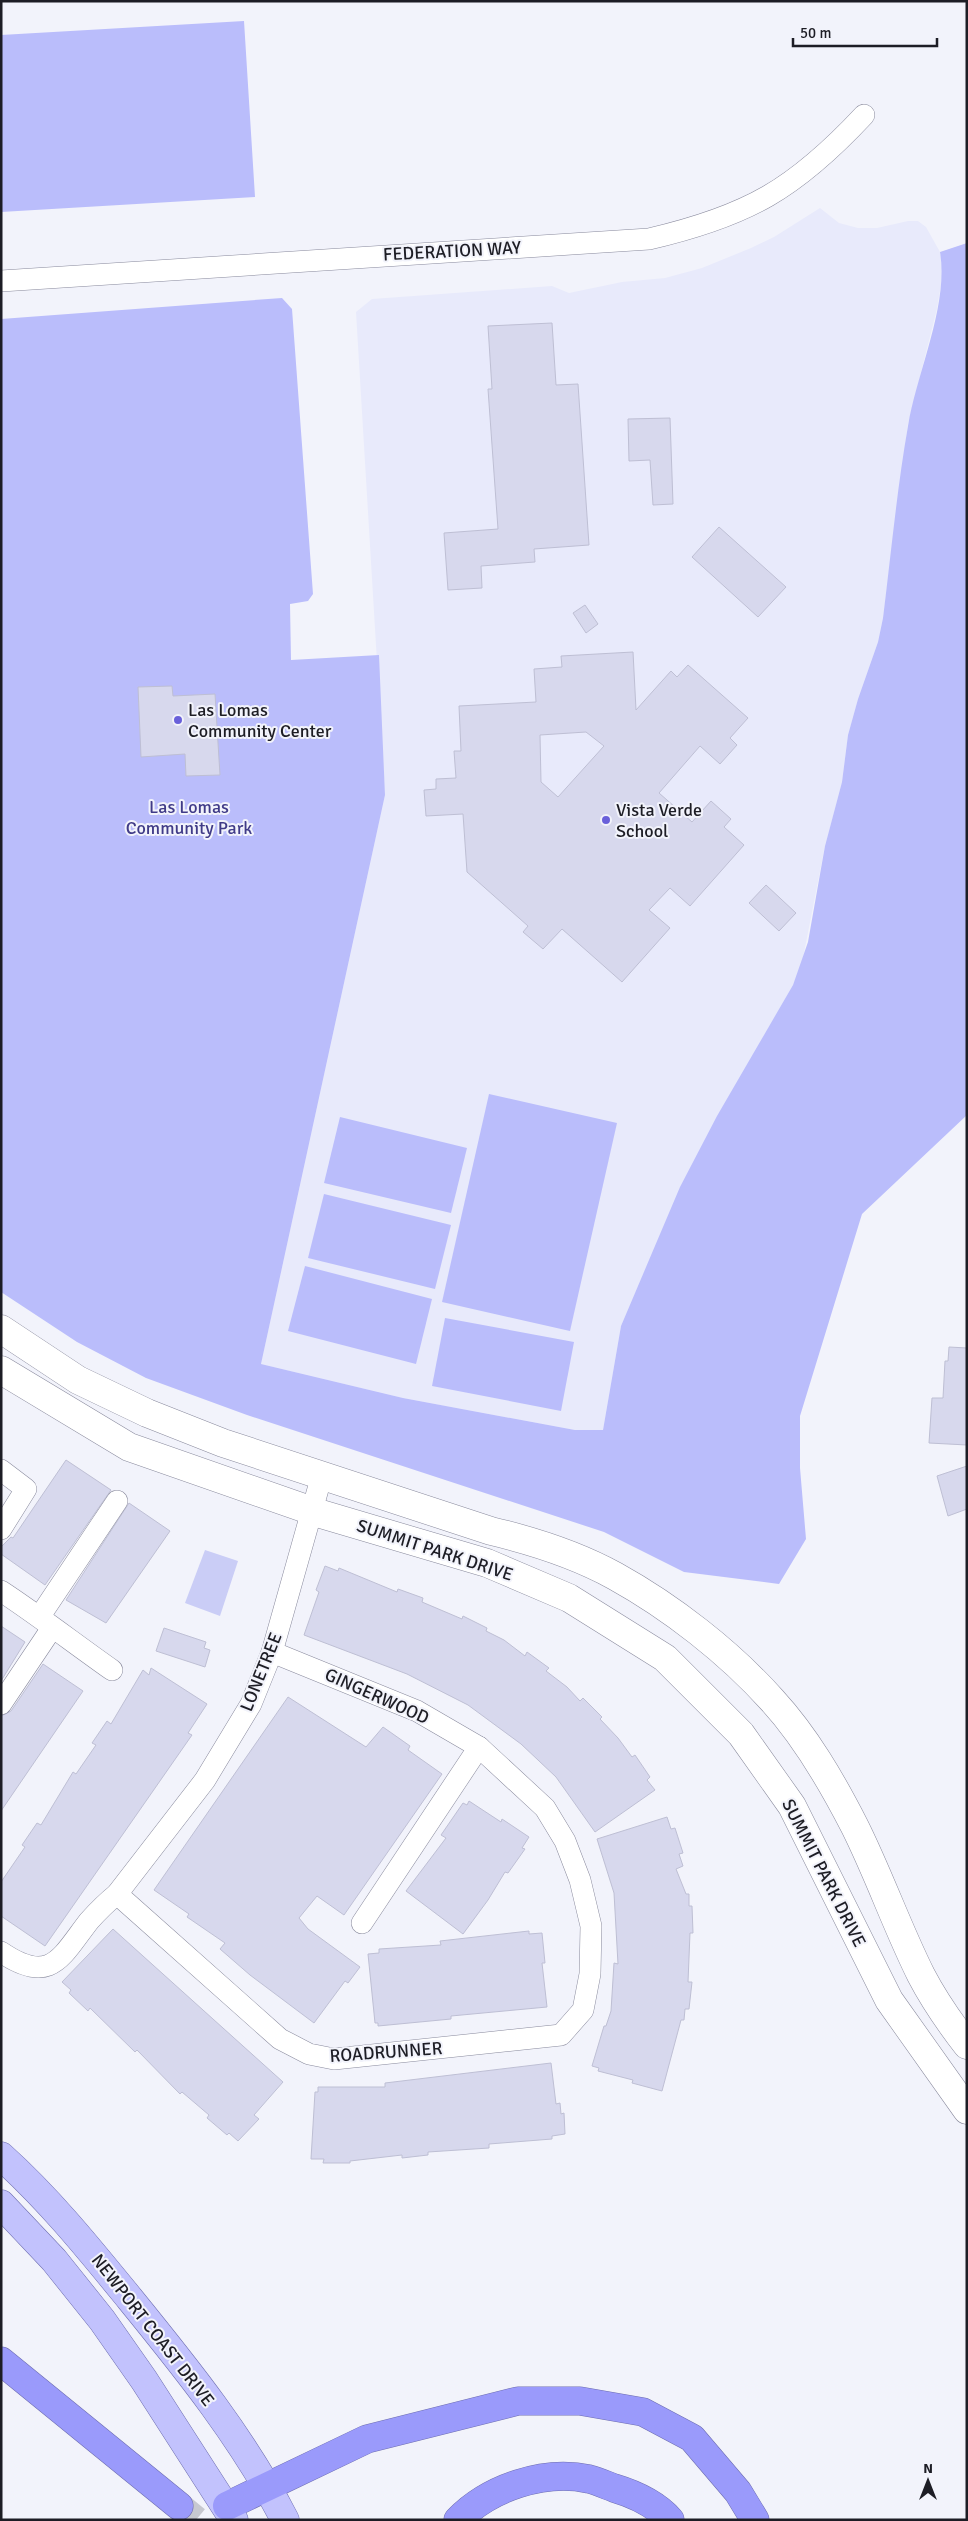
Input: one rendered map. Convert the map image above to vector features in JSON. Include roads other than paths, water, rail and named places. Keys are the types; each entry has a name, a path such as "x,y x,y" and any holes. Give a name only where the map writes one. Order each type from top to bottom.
{"highway":[{"path":"1,2361 179,2506"},
{"path":"231,2513 268,2486 367,2439 518,2401 580,2401 643,2412 692,2438 738,2492 755,2520"},
{"path":"458,2520 468,2509 510,2486 548,2477 588,2479 631,2493 665,2514 670,2520"}],"main road":[{"name":"NEWPORT COAST DRIVE","path":"1,2156 28,2180 85,2244 149,2322 212,2403 268,2486 285,2520"},
{"name":"NEWPORT COAST DRIVE","path":"1,2204 54,2260 102,2320 144,2380 231,2513"}],"street":[{"name":"FEDERATION WAY","path":"1,281 649,239 694,229 737,213 775,193 806,172 864,115"},
{"name":"SUMMIT PARK DRIVE","path":"1,1329 78,1380 147,1414 223,1443 491,1531 534,1542 615,1576 679,1618 730,1657 773,1700 830,1780 878,1875 921,1975 944,2015 967,2045"},
{"name":"SUMMIT PARK DRIVE","path":"1,1370 129,1447 312,1511 496,1567 569,1598 665,1658 741,1734 792,1806 889,2000 967,2110"},
{"path":"1,1470 26,1489 1,1529"},
{"name":"LONETREE","path":"1,1952 29,1967 43,1966 58,1961 104,1905 117,1894 205,1780 251,1704 272,1652 322,1475"},
{"path":"1,1704 46,1622 117,1501"},
{"path":"1,1591 112,1670"},
{"name":"GINGERWOOD","path":"272,1652 417,1711 479,1747 545,1808 565,1841 580,1880 591,1926 590,1974 583,2010"},
{"path":"362,1922 479,1747"},
{"name":"ROADRUNNER","path":"117,1894 280,2039 309,2054 334,2059 561,2036 583,2010"}],"tunnel":[{"path":"179,2506 196,2520"}],"place":[{"name":"Las Lomas Community Center","path":"178,720"},
{"name":"Vista Verde School","path":"606,820"}],"park label":[{"name":"Las Lomas Community Park","path":"189,818"}]}
